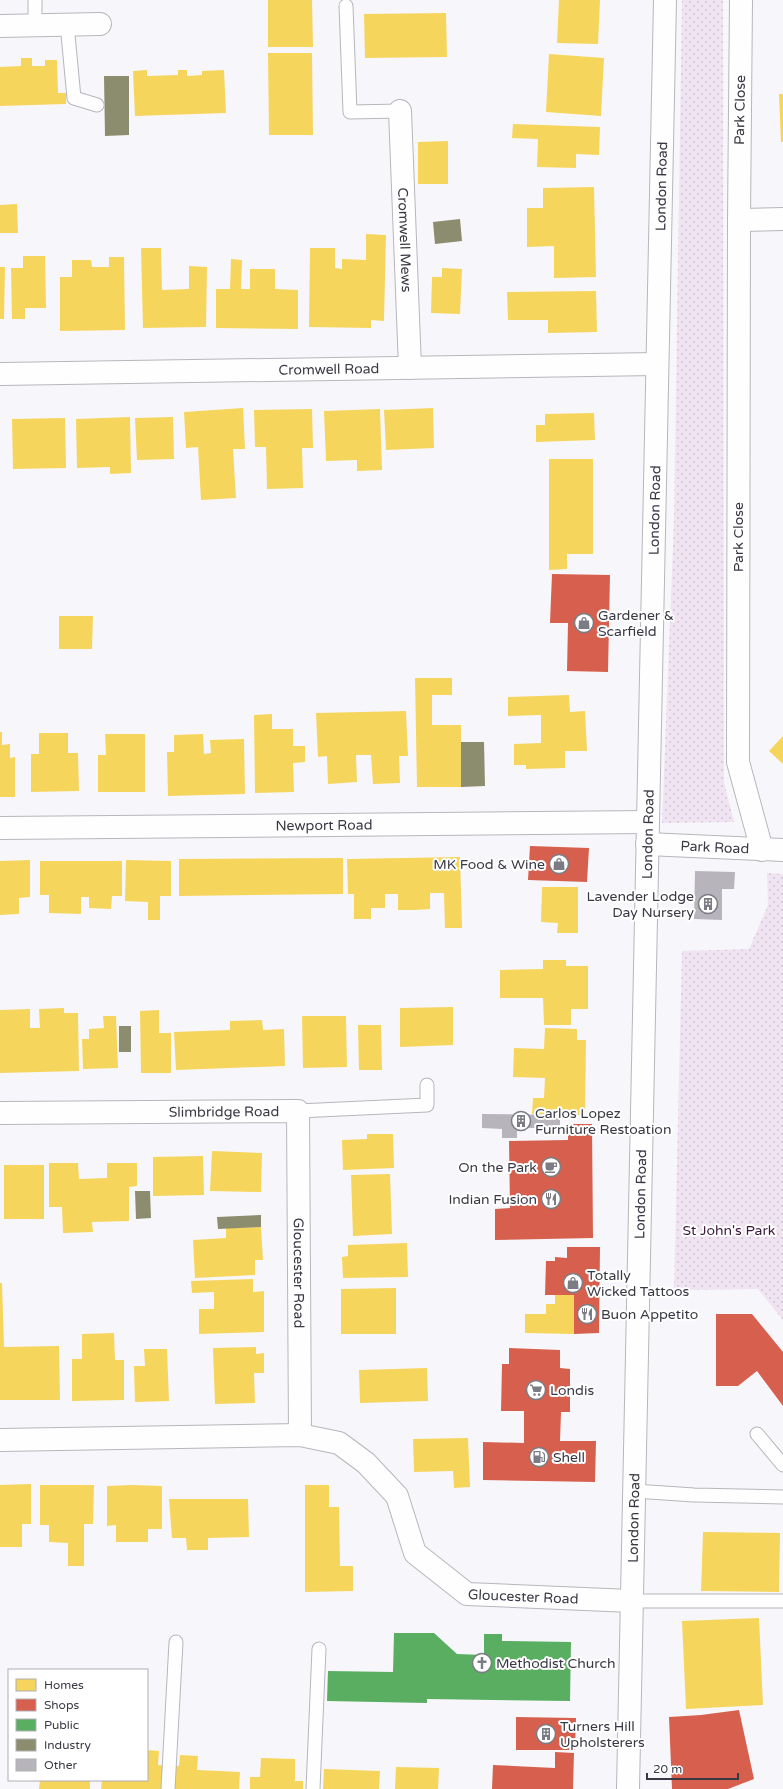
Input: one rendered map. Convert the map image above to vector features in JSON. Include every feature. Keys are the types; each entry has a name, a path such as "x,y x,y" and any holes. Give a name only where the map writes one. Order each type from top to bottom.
{"street":[{"name":"London Road","path":"628,1789 665,0"},
{"name":"Park Close","path":"741,0 738,762 772,850"},
{"path":"0,26 100,24"},
{"name":"Cromwell Mews","path":"400,111 410,368"},
{"path":"739,220 783,219"},
{"name":"Cromwell Road","path":"0,374 657,364"},
{"name":"Newport Road","path":"0,828 648,822"},
{"name":"Park Road","path":"647,844 772,850"},
{"name":"Slimbridge Road","path":"0,1113 298,1111"},
{"name":"Gloucester Road","path":"298,1111 300,1435"},
{"name":"Gloucester Road","path":"0,1440 300,1435 339,1443 366,1464 397,1496 415,1553 467,1594 631,1601"}],"lane":[{"path":"35,0 35,25"},
{"path":"346,6 350,112 400,111"},
{"path":"67,24 74,98 97,105"},
{"name":"Slimbridge Road","path":"298,1111 427,1105 427,1085"},
{"path":"757,1434 783,1465"},
{"path":"634,1491 783,1498"},
{"path":"631,1601 783,1601"},
{"path":"168,1789 176,1642"},
{"path":"313,1789 319,1650"}],"green space":[{"path":"682,0 723,0 724,782 734,822 662,823 674,521"},
{"name":"St John's Park","path":"767,873 783,874 783,1320 758,1289 674,1290 682,951 749,949 768,905"}],"building: Homes":[{"path":"268,0 312,0 313,47 268,47"},
{"path":"559,0 600,0 598,44 557,43"},
{"path":"446,13 447,57 365,58 364,14"},
{"path":"268,53 312,53 313,135 269,135"},
{"path":"549,54 604,58 601,116 546,112"},
{"path":"21,58 32,58 32,66 45,66 45,60 57,60 58,93 66,93 66,104 0,106 0,67 21,66"},
{"path":"147,70 147,76 178,75 178,70 187,70 187,76 202,75 202,71 224,70 226,113 135,116 133,71"},
{"path":"779,94 783,94 783,142 781,142"},
{"path":"513,124 600,127 599,155 576,154 576,168 537,167 538,139 512,138"},
{"path":"448,141 448,184 418,184 418,142"},
{"path":"594,187 596,277 554,278 554,246 527,247 527,208 543,208 543,188"},
{"path":"17,204 18,233 0,233 0,205"},
{"path":"366,234 386,235 384,321 371,320 371,328 309,327 310,248 335,248 335,268 342,269 342,259 366,260"},
{"path":"141,248 161,248 162,290 189,289 189,266 207,267 206,327 143,328"},
{"path":"23,256 45,256 46,308 25,308 25,319 12,319 11,268 23,268"},
{"path":"109,257 124,257 125,330 60,331 60,277 72,277 72,260 91,260 92,267 109,267"},
{"path":"231,259 242,260 241,289 250,289 250,269 275,269 275,289 298,290 298,329 216,328 216,289 230,289"},
{"path":"0,267 5,267 4,319 0,319"},
{"path":"442,268 462,269 460,314 431,313 432,277 442,277"},
{"path":"596,291 597,332 548,333 548,320 508,320 507,292"},
{"path":"243,408 245,449 233,449 236,498 201,500 198,447 186,448 184,412"},
{"path":"433,408 434,448 386,450 384,410"},
{"path":"312,409 313,448 302,448 303,488 267,489 266,447 255,447 254,410"},
{"path":"380,409 382,470 357,471 357,460 326,461 324,411"},
{"path":"594,413 595,440 536,442 536,425 545,425 545,414"},
{"path":"130,417 131,473 110,474 110,467 77,468 76,419"},
{"path":"173,417 174,459 137,460 135,418"},
{"path":"65,418 66,468 13,469 12,419"},
{"path":"549,459 593,459 593,554 567,554 567,569 549,570"},
{"path":"59,616 93,616 92,649 59,649"},
{"path":"415,678 452,678 452,695 432,695 432,725 461,725 461,787 417,787"},
{"path":"569,695 570,712 585,711 587,751 565,751 565,768 526,769 526,765 514,765 514,744 541,743 541,715 508,716 508,697"},
{"path":"406,711 408,756 399,756 400,783 373,784 371,755 356,755 357,782 328,784 327,756 318,757 316,713"},
{"path":"272,714 272,729 293,729 293,746 305,746 305,762 293,763 294,792 255,793 254,715"},
{"path":"0,732 2,732 2,745 10,744 10,758 15,757 15,797 0,797"},
{"path":"39,733 68,733 68,753 78,753 79,791 31,792 31,754 39,754"},
{"path":"105,734 145,734 145,792 98,792 98,755 106,755"},
{"path":"203,734 204,754 211,753 210,740 244,739 245,794 168,796 167,752 174,752 174,735"},
{"path":"783,736 783,764 769,751"},
{"path":"460,857 462,928 445,928 444,893 430,893 430,909 414,910 398,910 398,894 385,894 385,908 371,908 371,919 354,919 354,894 348,894 347,859"},
{"path":"343,858 343,894 179,896 179,859"},
{"path":"30,860 30,897 19,898 19,914 0,915 0,861"},
{"path":"126,860 171,861 171,896 160,896 160,920 148,920 148,902 125,901"},
{"path":"40,861 122,861 122,896 112,896 111,909 89,908 89,897 81,897 81,914 49,913 49,895 40,895"},
{"path":"542,887 578,887 578,933 557,933 558,923 541,922"},
{"path":"543,960 566,960 566,966 588,966 588,1009 571,1009 571,1025 544,1025 543,998 500,998 500,970 543,969"},
{"path":"453,1007 453,1045 400,1047 400,1008"},
{"path":"64,1008 64,1013 78,1013 79,1071 0,1073 0,1010 30,1009 30,1028 40,1028 39,1009"},
{"path":"159,1010 159,1033 171,1033 171,1073 141,1073 140,1011"},
{"path":"103,1016 116,1016 118,1068 83,1069 82,1039 89,1039 89,1029 104,1028"},
{"path":"302,1016 346,1016 347,1067 303,1068"},
{"path":"262,1020 263,1030 284,1029 285,1066 176,1070 174,1032 230,1030 230,1021"},
{"path":"358,1025 381,1025 382,1070 359,1070"},
{"path":"545,1028 577,1029 577,1040 586,1040 585,1115 532,1114 533,1098 544,1098 545,1078 513,1077 514,1048 544,1049"},
{"path":"367,1134 393,1134 394,1168 343,1170 342,1140 367,1139"},
{"path":"212,1151 262,1153 261,1192 210,1191"},
{"path":"203,1156 204,1195 153,1196 153,1157"},
{"path":"49,1163 78,1163 79,1179 107,1178 107,1163 137,1163 137,1186 129,1187 129,1221 92,1222 93,1232 63,1233 62,1207 49,1207"},
{"path":"4,1165 44,1165 44,1219 4,1219"},
{"path":"390,1174 392,1234 353,1236 351,1175"},
{"path":"261,1227 263,1260 255,1260 255,1275 195,1278 193,1240 226,1238 226,1228"},
{"path":"407,1243 408,1277 343,1278 342,1257 348,1256 348,1245"},
{"path":"253,1279 253,1292 264,1291 264,1332 199,1334 199,1309 214,1309 214,1292 192,1293 191,1281"},
{"path":"0,1283 2,1283 4,1347 59,1346 60,1400 0,1400"},
{"path":"396,1288 396,1334 341,1334 341,1289"},
{"path":"555,1295 574,1295 574,1334 525,1333 525,1314 546,1314 546,1304 555,1304"},
{"path":"114,1333 115,1360 124,1360 124,1400 72,1401 72,1359 82,1359 82,1334"},
{"path":"256,1347 256,1354 264,1353 264,1373 254,1373 255,1403 215,1404 213,1348"},
{"path":"144,1349 167,1349 169,1401 135,1402 134,1366 145,1366"},
{"path":"427,1368 428,1401 360,1403 359,1370"},
{"path":"468,1438 470,1487 454,1488 453,1471 414,1472 413,1439"},
{"path":"31,1484 31,1524 22,1524 22,1547 0,1547 0,1485"},
{"path":"40,1485 94,1485 93,1524 84,1524 84,1566 68,1566 68,1543 49,1542 49,1525 40,1525"},
{"path":"305,1485 329,1485 329,1507 339,1507 340,1566 353,1566 353,1591 305,1592"},
{"path":"107,1486 162,1486 162,1529 148,1529 148,1542 116,1542 116,1525 107,1526"},
{"path":"169,1499 248,1499 249,1537 208,1538 208,1550 187,1550 186,1538 172,1538"},
{"path":"703,1532 780,1533 779,1592 701,1591"},
{"path":"759,1618 763,1705 686,1709 682,1621"},
{"path":"148,1750 159,1751 158,1765 179,1766 180,1755 198,1756 197,1770 240,1772 239,1789 101,1789 102,1781 148,1781"},
{"path":"261,1758 295,1759 295,1781 303,1781 303,1789 250,1789 250,1777 260,1777"},
{"path":"396,1767 439,1768 438,1789 395,1789"},
{"path":"324,1769 380,1771 379,1789 323,1789"},
{"path":"40,1781 90,1781 90,1789 39,1789"}],"building: Shops":[{"name":"Gardener & Scarfield","path":"552,574 610,575 608,672 567,671 568,623 550,623"},
{"name":"MK Food & Wine","path":"530,846 589,848 587,882 528,880"},
{"path":"568,1124 592,1124 593,1238 495,1240 495,1209 510,1208 509,1141 568,1140"},
{"path":"567,1247 600,1247 599,1333 574,1334 574,1295 545,1295 546,1261 555,1261 555,1257 567,1258"},
{"path":"716,1314 752,1314 783,1352 783,1406 757,1371 738,1386 716,1386"},
{"path":"509,1348 560,1350 560,1368 570,1369 570,1412 561,1412 560,1441 596,1441 595,1482 483,1480 483,1442 524,1443 524,1411 501,1411 502,1364 509,1364"},
{"path":"739,1710 754,1779 728,1789 672,1789 669,1717"},
{"name":"Turners Hill Upholsterers","path":"516,1717 576,1718 575,1750 516,1750"},
{"path":"555,1752 574,1753 573,1789 492,1789 493,1765 555,1768"}],"building: Public":[{"name":"Methodist Church","path":"394,1633 434,1633 457,1654 484,1655 484,1634 502,1634 502,1641 571,1642 570,1701 427,1699 427,1703 327,1701 328,1671 393,1672"}],"building: Industry":[{"path":"104,76 129,76 129,135 105,136"},
{"path":"460,219 462,241 435,244 433,222"},
{"path":"461,742 484,742 485,786 461,787"},
{"path":"119,1026 131,1026 131,1052 119,1052"},
{"path":"135,1191 150,1191 151,1218 136,1219"},
{"path":"261,1215 261,1227 218,1229 217,1217"}],"building: Other":[{"name":"Lavender Lodge Day Nursery","path":"695,871 735,872 734,889 722,889 722,920 694,919"},
{"name":"Carlos Lopez Furniture Restoation","path":"482,1114 560,1115 560,1128 517,1128 517,1138 502,1138 502,1129 482,1128"}],"place":[{"name":"Gardener & Scarfield","path":"584,623"},
{"name":"MK Food & Wine","path":"559,864"},
{"name":"Lavender Lodge Day Nursery","path":"708,904"},
{"name":"Carlos Lopez Furniture Restoation","path":"521,1121"},
{"name":"On the Park","path":"551,1167"},
{"name":"Indian Fusion","path":"551,1199"},
{"name":"Totally Wicked Tattoos","path":"573,1283"},
{"name":"Buon Appetito","path":"587,1314"},
{"name":"Londis","path":"536,1390"},
{"name":"Shell","path":"539,1457"},
{"name":"Methodist Church","path":"482,1663"},
{"name":"Turners Hill Upholsterers","path":"546,1734"}]}
